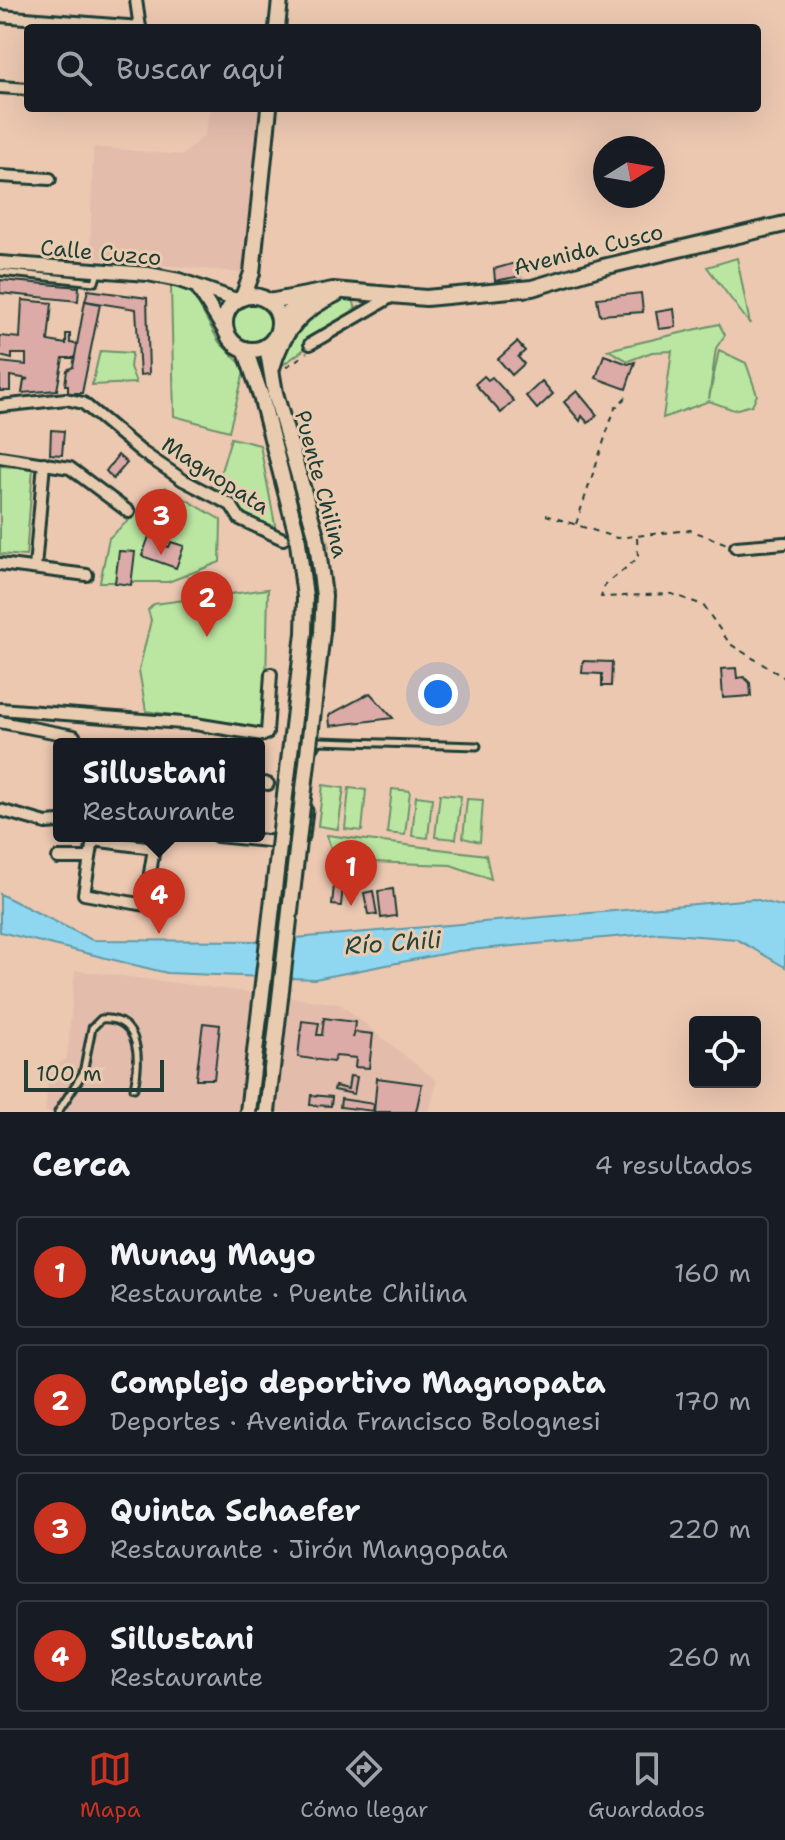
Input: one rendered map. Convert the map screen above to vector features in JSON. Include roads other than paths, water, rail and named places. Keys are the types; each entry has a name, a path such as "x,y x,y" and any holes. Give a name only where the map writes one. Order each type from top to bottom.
{"main road":[{"path":"277,24 280,0"},
{"path":"252,277 279,323 274,338 267,346 245,349 228,336 225,318 252,277 269,112"},
{"name":"Avenida Cusco","path":"266,300 324,291 426,298 532,288 603,267 785,224"},
{"path":"275,372 282,338 304,311 349,293"},
{"name":"Avenida Cusco","path":"279,323 303,302 349,293"},
{"path":"239,299 266,300"},
{"name":"Puente Chilina","path":"267,346 316,535 324,596 267,1112"},
{"name":"Puente Chilina","path":"245,349 261,396 305,597 304,633 248,1112"}],"street":[{"path":"136,0 140,24"},
{"path":"0,16 102,24"},
{"path":"0,87 24,89"},
{"path":"0,176 50,179"},
{"name":"Calle Cuzco","path":"0,263 148,274 239,299"},
{"path":"198,287 228,336"},
{"path":"349,293 362,314"},
{"path":"310,344 391,297"},
{"name":"Magnopata","path":"0,406 66,399 83,403 142,452 183,480 231,505 240,519 290,537"},
{"path":"0,457 73,470 129,512"},
{"path":"35,568 44,463"},
{"path":"736,547 785,543"},
{"path":"0,564 87,575"},
{"path":"0,709 195,724 263,735 267,733 271,674"},
{"path":"0,722 63,738"},
{"path":"0,810 53,822"},
{"path":"265,841 287,843"},
{"path":"94,842 85,896 143,906 154,848 158,842"},
{"path":"115,842 154,848"},
{"path":"58,858 89,858"}],"lane":[{"path":"0,272 95,282 98,271"},
{"path":"274,912 287,843 306,837 316,742 392,741 477,746"},
{"path":"58,1112 83,1073 92,1028 101,1019 122,1024 135,1039 139,1061 134,1088"}],"water":[{"name":"Río Chili","path":"0,894 92,940 260,941 754,899 785,907 785,967 736,939 660,933 458,951 315,979 167,973 0,932"}],"tunnel":[{"path":"293,540 331,545"}],"place":[{"name":"Quinta Schaefer","path":"161,555"},
{"name":"Complejo deportivo Magnopata","path":"207,637"},
{"name":"Munay Mayo","path":"351,906"},
{"name":"Sillustani","path":"159,934"}]}
